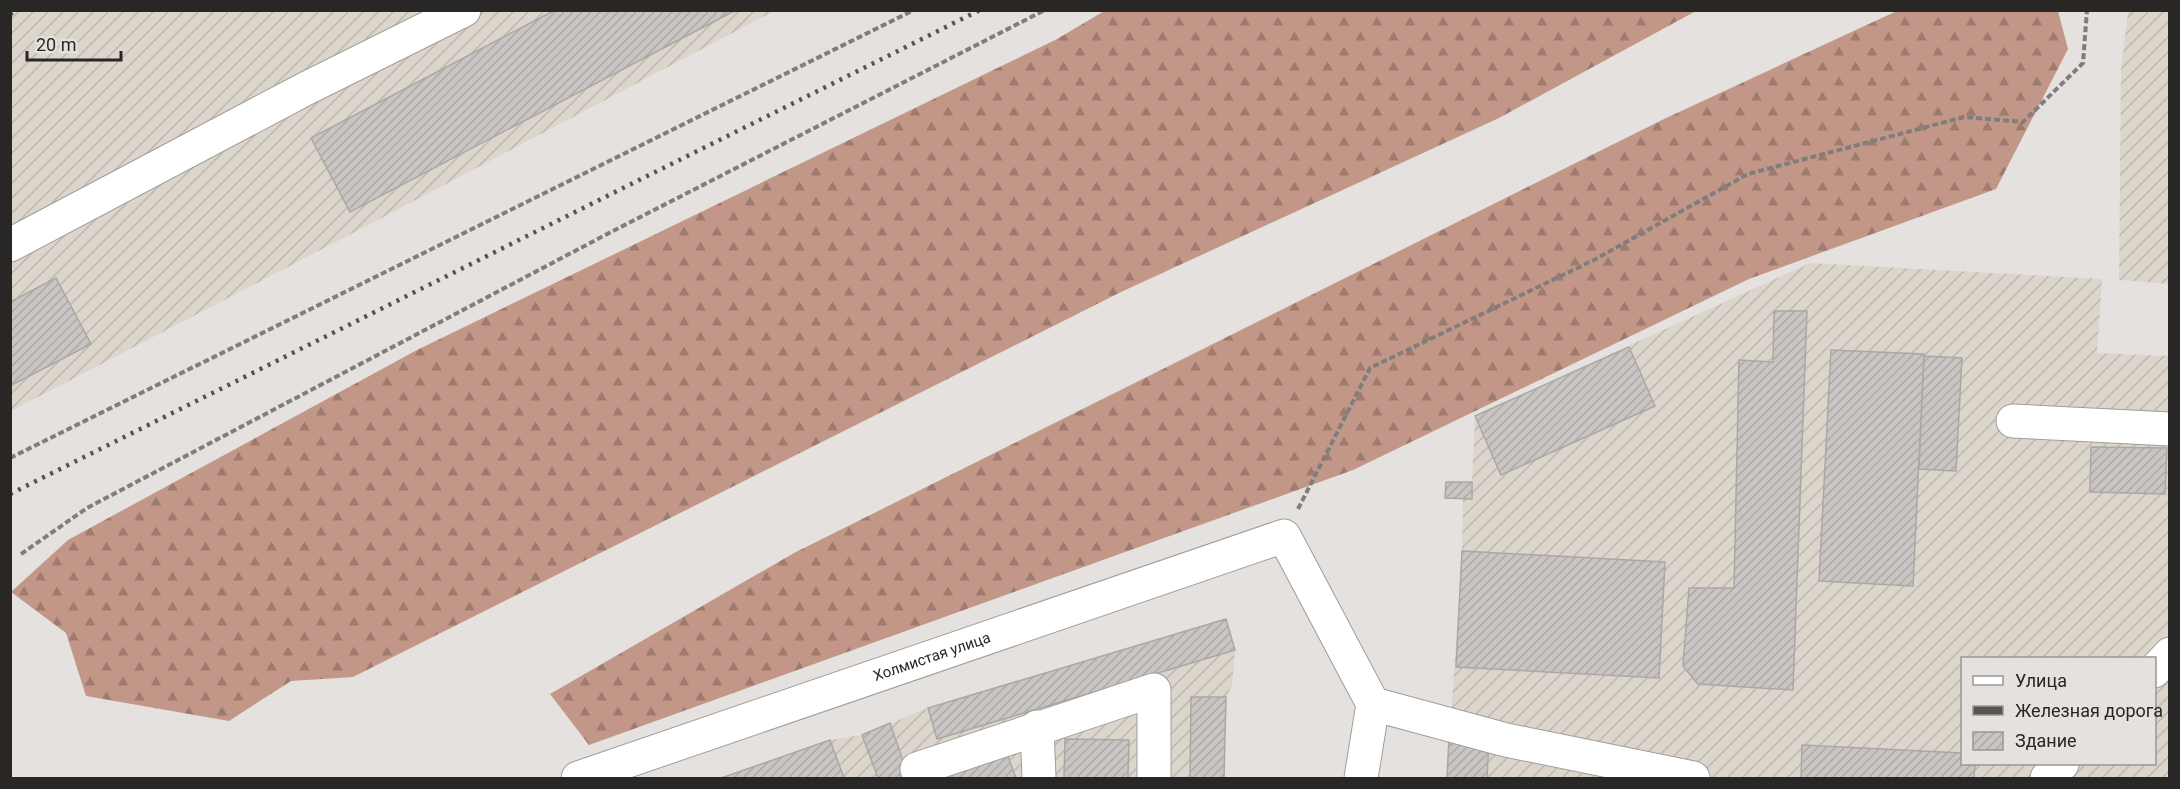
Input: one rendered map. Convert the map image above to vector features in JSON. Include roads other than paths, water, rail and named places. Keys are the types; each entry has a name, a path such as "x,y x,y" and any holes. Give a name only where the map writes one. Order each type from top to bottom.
{"lane":[{"path":"10,245 305,89 464,10"},
{"path":"2013,421 2169,429"},
{"name":"Холмистая улица","path":"578,778 1284,536 1373,704"},
{"path":"2156,669 2169,654"},
{"path":"920,778 917,769 1037,727 1154,690 1154,778"},
{"path":"1361,778 1373,704 1506,740 1693,778"},
{"path":"1037,727 1039,778"},
{"path":"2047,778 2061,765"}],"railway":[{"path":"10,14 18,10"},
{"path":"10,494 980,10"}]}
